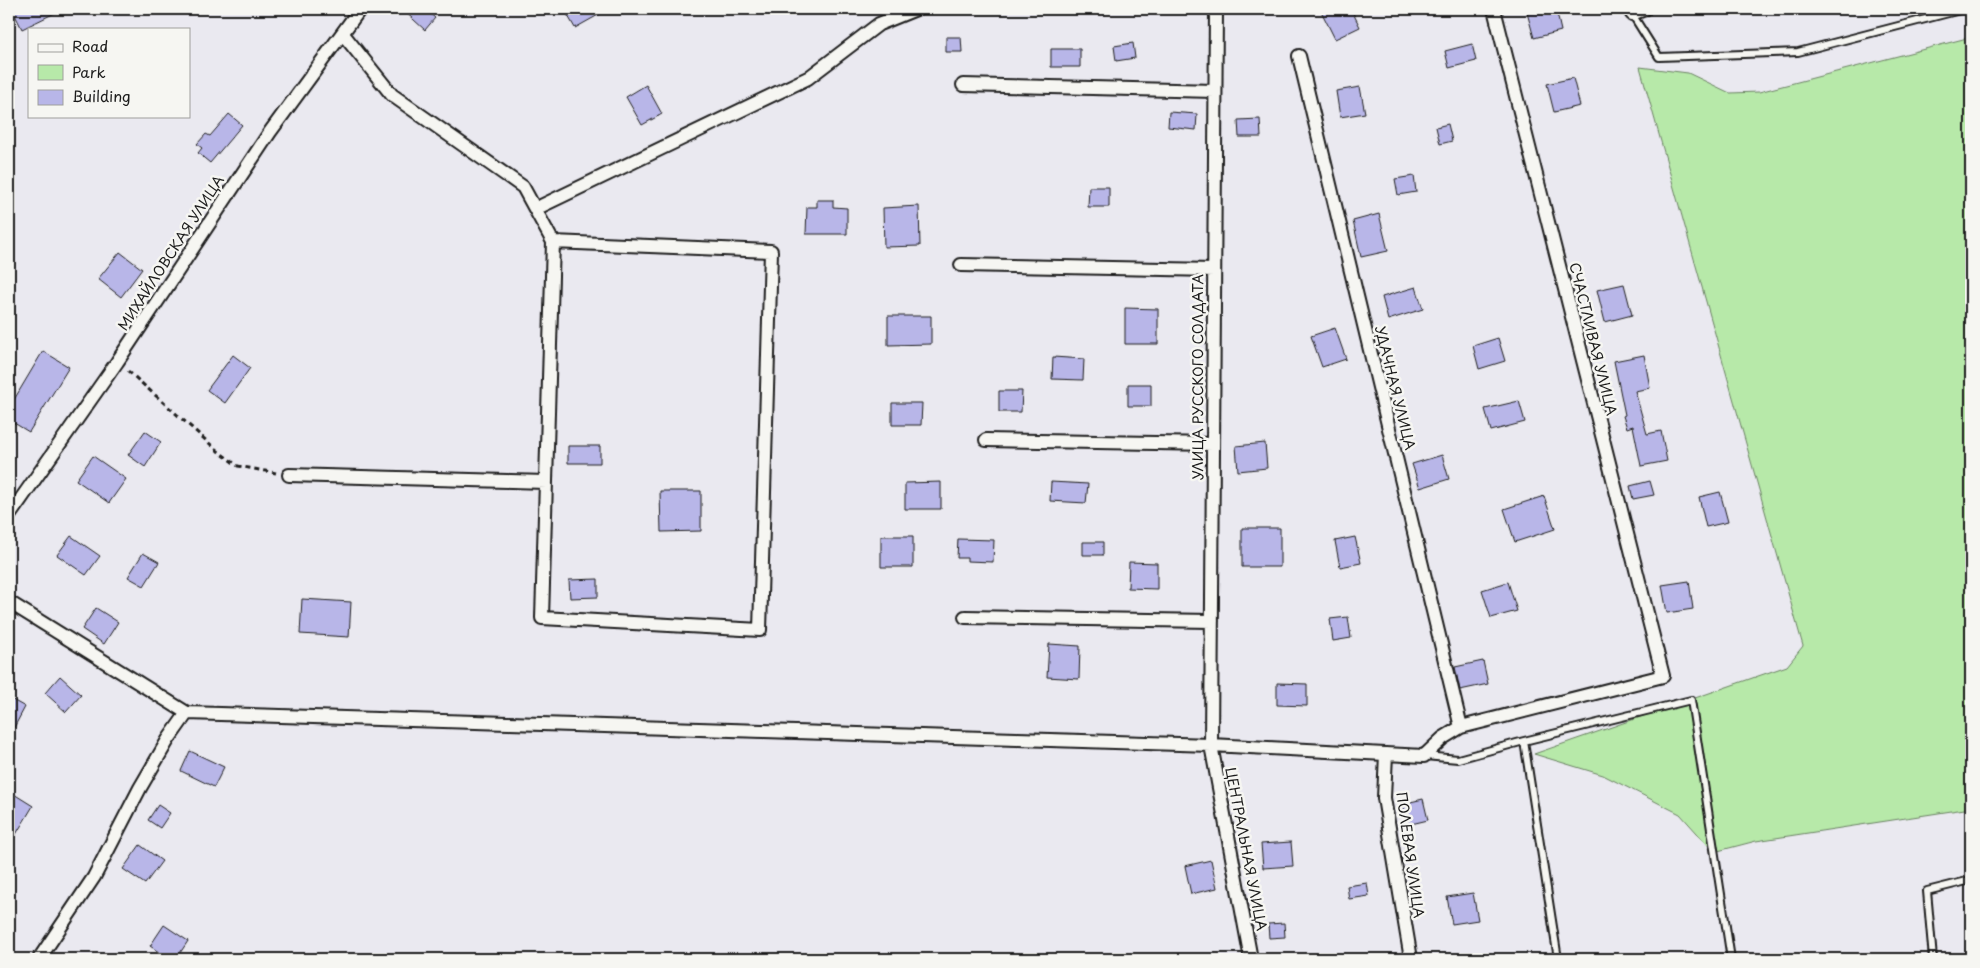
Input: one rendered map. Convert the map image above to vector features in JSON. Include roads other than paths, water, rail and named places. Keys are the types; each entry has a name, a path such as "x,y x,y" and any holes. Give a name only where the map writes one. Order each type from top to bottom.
{"street":[{"name":"МИХАЙЛОВСКАЯ УЛИЦА","path":"9,516 117,362 270,132 360,9"},
{"path":"535,209 808,78 879,24 916,9"},
{"name":"УЛИЦА РУССКОГО СОЛДАТА","path":"1211,744 1216,9"},
{"name":"СЧАСТЛИВАЯ УЛИЦА","path":"1461,726 1663,676 1494,9"},
{"path":"1630,11 1645,9"},
{"path":"343,34 392,95 523,187 553,242 542,618 760,630 771,251 553,242"},
{"name":"УДАЧНАЯ УЛИЦА","path":"1299,56 1461,726"},
{"path":"963,85 1215,91"},
{"path":"961,265 1214,270"},
{"path":"986,440 1213,444"},
{"path":"288,475 546,482"},
{"path":"9,602 187,713 1211,744 1424,756 1443,738 1461,726"},
{"path":"965,617 1212,622"},
{"path":"38,959 94,876 140,788 168,740 187,713"},
{"name":"ЦЕНТРАЛЬНАЯ УЛИЦА","path":"1211,744 1251,959"},
{"name":"ПОЛЕВАЯ УЛИЦА","path":"1386,754 1384,798 1411,959"}],"lane":[{"path":"1630,11 1659,57 1798,52 1964,9"},
{"path":"1424,756 1458,759 1691,700 1731,959"},
{"path":"1524,741 1558,959"},
{"path":"1933,959 1927,891 1971,880"}]}
